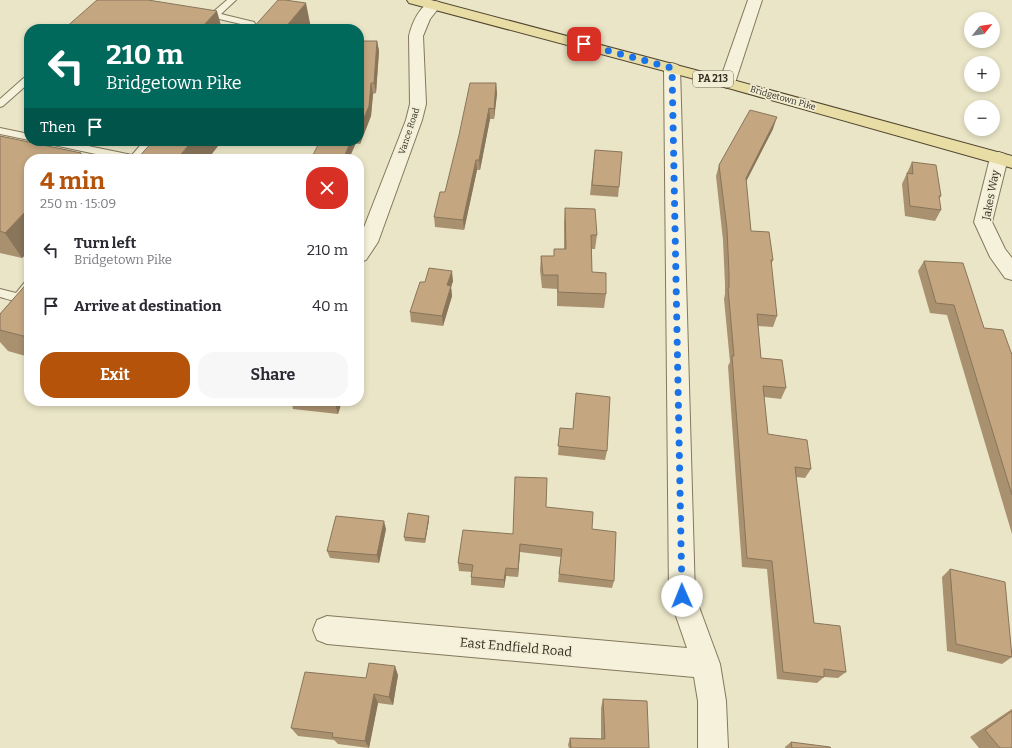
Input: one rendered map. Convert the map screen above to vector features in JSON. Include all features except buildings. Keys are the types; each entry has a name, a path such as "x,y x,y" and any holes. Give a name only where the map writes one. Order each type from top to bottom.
{"main road":[{"name":"Bridgetown Pike","path":"414,0 727,82 1005,160"}],"street":[{"path":"727,82 749,22 755,0"},
{"name":"Vance Road","path":"364,248 368,242 414,120 418,104 417,30 424,14 434,5"},
{"path":"672,68 682,596 706,664 712,700 713,748"},
{"name":"Jakes Way","path":"1005,160 983,222 997,252 1012,273"},
{"name":"East Endfield Road","path":"327,630 706,664"}],"lane":[{"path":"215,15 232,0"},
{"path":"192,13 215,15 251,24"},
{"path":"0,104 24,82"},
{"path":"0,131 24,136"},
{"path":"72,146 110,154"},
{"path":"138,154 145,146"},
{"path":"0,293 19,298 24,292"}],"route":[{"path":"584,44 672,68 682,596"}]}
